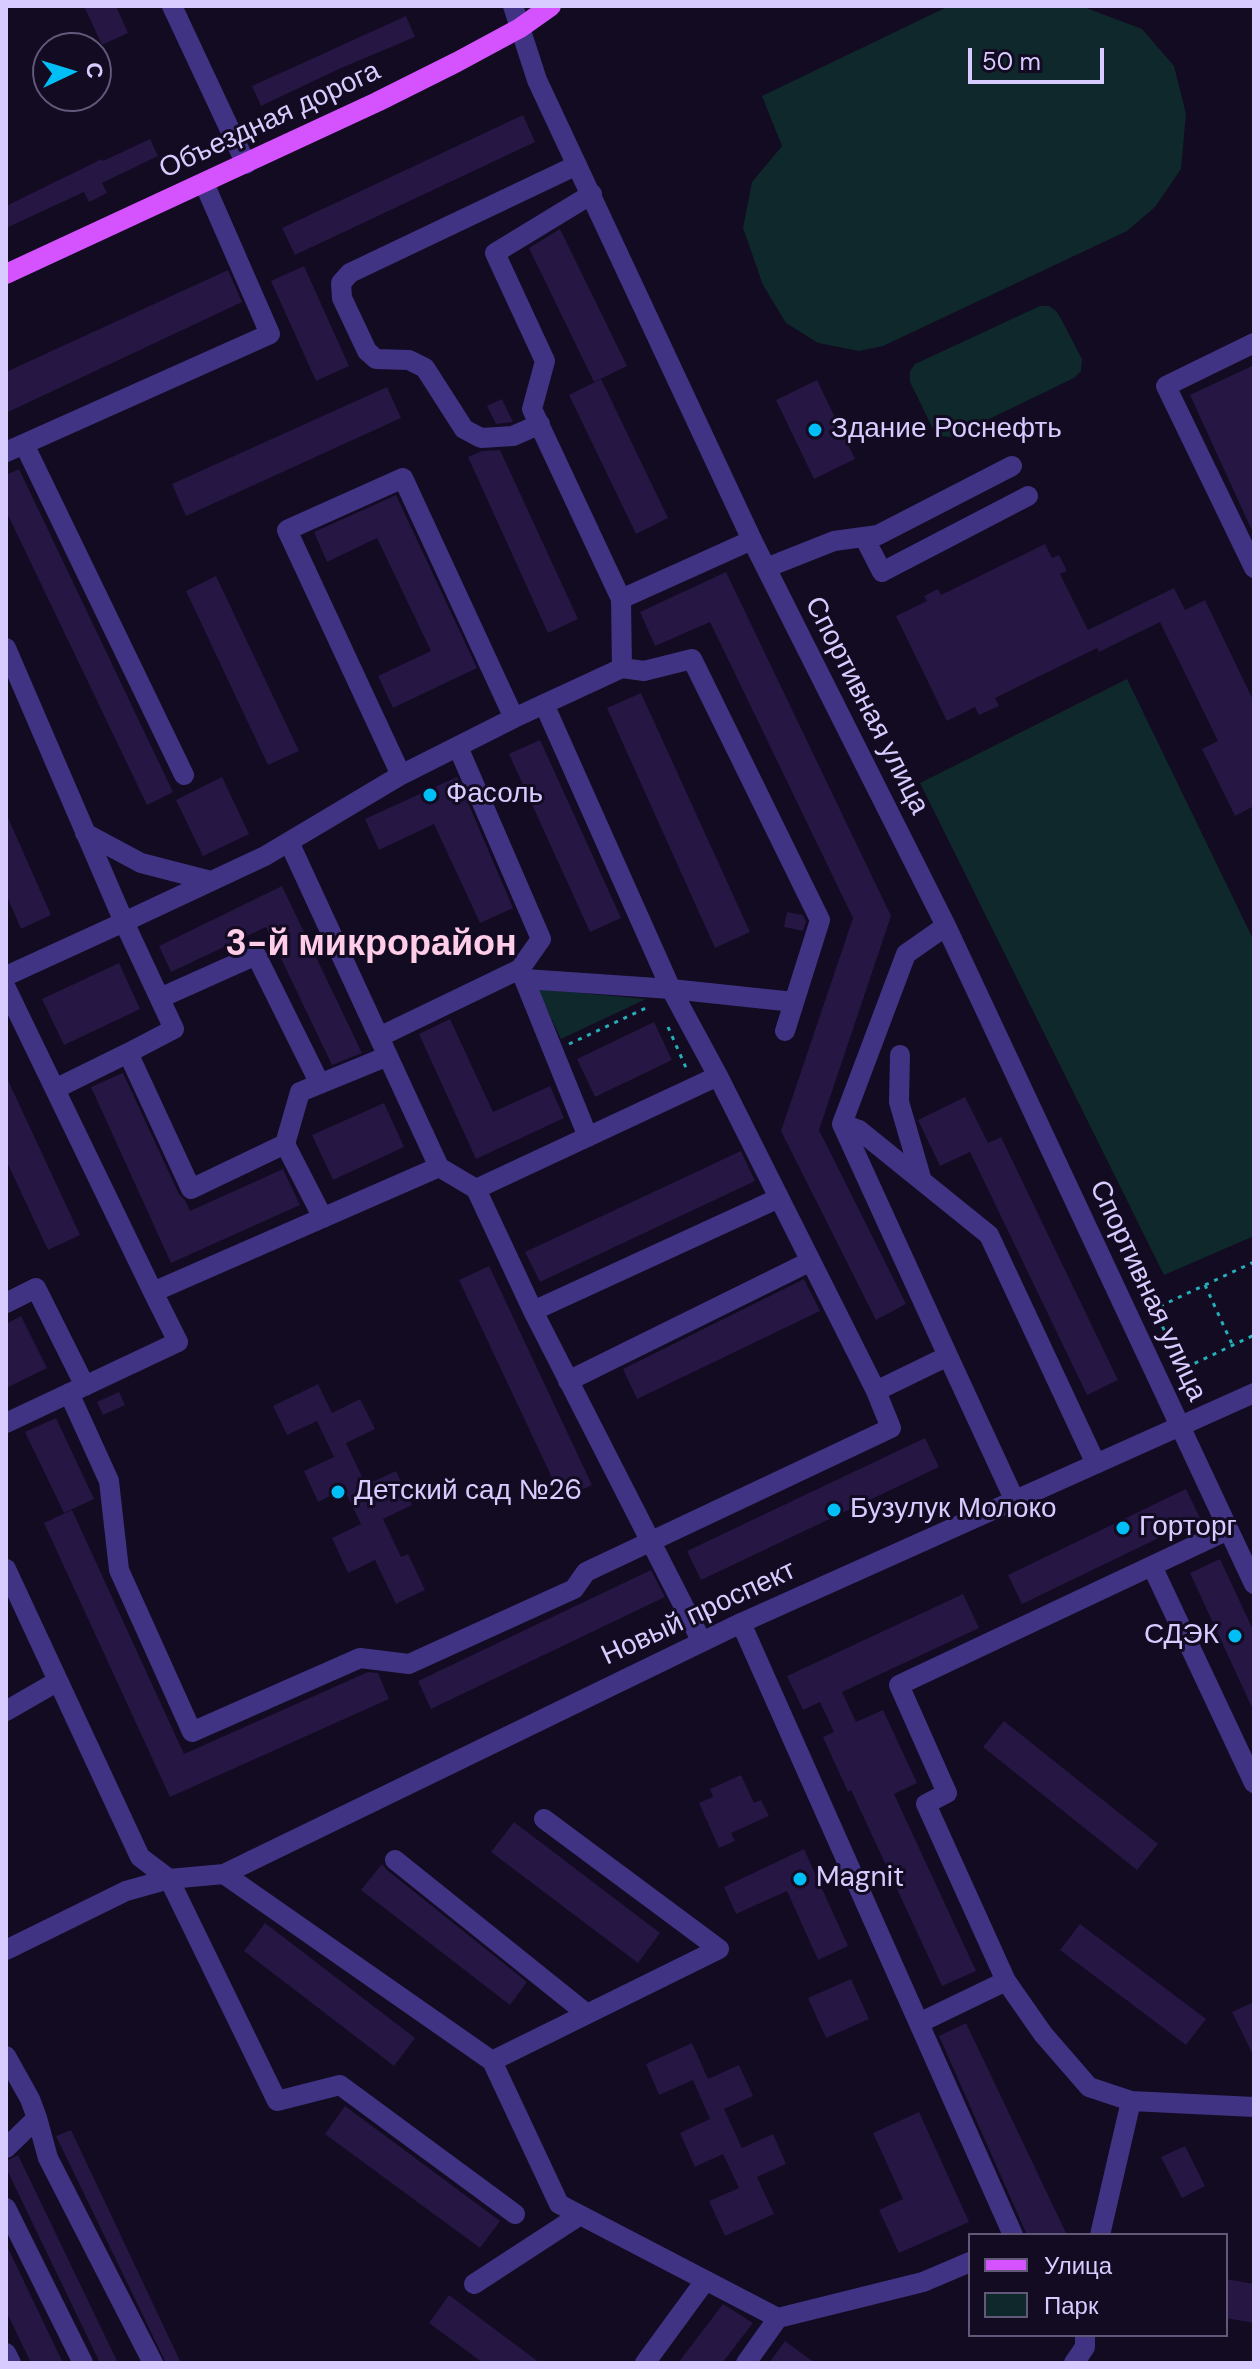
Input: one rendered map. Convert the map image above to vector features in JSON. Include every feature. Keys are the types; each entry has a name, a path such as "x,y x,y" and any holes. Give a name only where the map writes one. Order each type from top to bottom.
{"main road":[{"name":"Объездная дорога","path":"6,274 444,69 520,28 551,6"}],"street":[{"path":"172,6 246,164"},
{"name":"Спортивная улица","path":"513,6 537,80 752,540 946,926 1254,1584"},
{"path":"540,424 513,436 481,438 464,429 425,368 409,360 376,359 367,351 342,298 341,283 350,273 577,165"},
{"path":"184,775 15,448 270,334 204,183"},
{"path":"592,194 495,253 545,361 532,409 621,599 622,668"},
{"path":"1254,343 1166,386 1254,568"},
{"path":"766,568 834,541 878,535 1012,466"},
{"path":"401,775 287,530 403,478 514,718"},
{"path":"864,537 882,572 1028,496"},
{"path":"621,599 752,540"},
{"path":"6,648 124,922 174,1029 55,1089"},
{"path":"6,976 265,856 401,775 544,704 622,668 644,671 692,659 820,920 785,1031"},
{"path":"6,1303 36,1288 77,1389 109,1481 119,1570 192,1732 360,1658 409,1664 574,1589 586,1572 891,1428 876,1391 811,1261 671,989 544,704"},
{"path":"458,747 541,939 522,974"},
{"path":"85,833 141,863 211,881"},
{"path":"289,842 439,1167 476,1189 533,1311 702,1642"},
{"path":"946,926 906,954 842,1124 1015,1501"},
{"path":"160,998 256,955 320,1084"},
{"path":"379,1037 522,974 794,1002"},
{"path":"522,974 588,1137"},
{"path":"6,988 178,1342 6,1423"},
{"path":"128,1053 191,1189 285,1144"},
{"path":"900,1055 899,1102 922,1181"},
{"path":"323,1218 285,1144 300,1092 388,1056"},
{"path":"476,1189 718,1076"},
{"path":"842,1124 859,1130 989,1235 1096,1464"},
{"path":"153,1292 439,1167"},
{"path":"533,1311 779,1198"},
{"path":"568,1381 811,1261"},
{"path":"876,1391 948,1356"},
{"name":"Новый проспект","path":"6,1950 126,1891 169,1879 224,1874 741,1623 1254,1393"},
{"path":"1228,1530 899,1685 947,1793 926,1804 1006,1981 1043,2034 1089,2087 1131,2101 1254,2107"},
{"path":"1152,1566 1254,1783"},
{"path":"6,1569 140,1857 169,1879 277,2101 340,2085 515,2214"},
{"path":"741,1623 1012,2233"},
{"path":"6,1711 58,1681"},
{"path":"492,2061 719,1949 544,1819"},
{"path":"395,1860 587,2014"},
{"path":"224,1874 492,2061 559,2204 778,2318"},
{"path":"919,2023 1006,1981"},
{"path":"6,2056 30,2099 48,2158 153,2363"},
{"path":"1100,2233 1131,2101"},
{"path":"6,2148 37,2118"},
{"path":"6,2208 83,2363"},
{"path":"474,2284 580,2215"},
{"path":"746,2363 778,2318 923,2282 968,2263"},
{"path":"645,2363 705,2281"},
{"path":"1074,2363 1085,2347 1085,2337"},
{"path":"6,2353 11,2363"}],"path":[{"path":"562,1048 657,1003 650,988"},
{"path":"663,1016 687,1070 674,1076"},
{"path":"1254,1262 1154,1309 1183,1369 1254,1335"},
{"path":"1205,1285 1233,1345"}],"green space":[{"path":"949,6 1081,6 1142,29 1174,66 1186,114 1181,169 1155,207 1127,231 883,346 859,351 818,343 786,323 763,285 743,228 752,182 782,146 762,96"},
{"path":"1040,306 1049,306 1060,317 1082,359 1081,371 1074,378 952,437 940,436 934,431 910,382 910,371 915,364"},
{"path":"1127,679 1254,941 1254,1236 1164,1275 920,783"},
{"path":"537,989 646,999 561,1039"}],"building":[{"path":"84,6 116,6 128,33 112,40 112,32 96,32"},
{"path":"406,16 415,37 261,106 252,86"},
{"path":"523,115 535,142 295,255 282,228"},
{"path":"150,139 158,156 102,183 107,193 89,202 84,192 6,228 6,206"},
{"path":"560,229 627,366 594,382 529,248"},
{"path":"304,266 349,366 316,381 271,281"},
{"path":"228,270 242,302 6,413 6,372"},
{"path":"1254,365 1254,535 1190,395"},
{"path":"601,379 668,518 636,534 569,395"},
{"name":"Здание Роснефть","path":"817,380 855,459 814,479 776,400"},
{"path":"387,387 401,418 186,516 172,484"},
{"path":"502,399 513,422 496,424 487,406"},
{"path":"500,450 578,619 548,633 468,457 482,451"},
{"path":"19,469 173,792 147,805 6,511 6,475"},
{"path":"396,495 477,668 393,708 378,676 431,651 377,538 327,562 314,532"},
{"path":"1045,544 1052,558 1059,555 1067,571 1060,574 1088,630 1174,588 1185,610 1205,600 1254,702 1254,806 1235,816 1202,749 1218,741 1160,622 1099,652 1097,648 995,698 999,706 979,715 975,707 947,721 896,616 927,601 924,596 938,589 941,595"},
{"path":"726,572 891,916 819,1130 906,1304 876,1320 781,1131 853,918 710,622 655,646 640,612"},
{"path":"216,576 299,751 268,765 186,591"},
{"path":"641,693 750,932 715,948 607,708"},
{"path":"540,740 621,918 590,932 509,754"},
{"path":"222,777 249,834 203,856 176,800"},
{"path":"457,777 513,908 480,923 434,824 379,850 365,819"},
{"path":"6,813 51,915 21,929 6,894"},
{"path":"282,886 362,1053 332,1065 266,927 171,972 159,946"},
{"path":"787,912 803,915 806,921 803,931 784,927"},
{"path":"119,963 140,1009 64,1045 42,999"},
{"path":"450,1019 493,1112 550,1086 564,1118 476,1159 419,1034"},
{"path":"654,1022 672,1060 595,1097 577,1059"},
{"path":"123,1073 179,1194 190,1211 283,1169 300,1205 171,1263 91,1087"},
{"path":"6,1076 80,1235 48,1250 6,1160"},
{"path":"965,1097 988,1143 1001,1137 1118,1380 1087,1395 970,1152 940,1166 918,1120"},
{"path":"384,1103 404,1147 333,1180 312,1135"},
{"path":"741,1151 755,1181 540,1282 525,1252"},
{"path":"489,1266 592,1485 562,1499 459,1280"},
{"path":"804,1279 820,1311 637,1399 623,1369"},
{"path":"21,1316 47,1368 6,1388 6,1324"},
{"path":"318,1384 332,1413 360,1399 375,1429 346,1443 366,1485 396,1471 412,1505 383,1519 401,1557 408,1554 425,1590 396,1604 375,1560 348,1573 332,1538 361,1524 344,1489 318,1502 304,1471 334,1457 317,1421 287,1435 273,1406"},
{"path":"119,1392 125,1405 103,1415 97,1402"},
{"path":"56,1418 94,1499 64,1513 25,1432"},
{"path":"925,1438 939,1467 701,1580 687,1551"},
{"path":"1186,1489 1200,1518 1022,1604 1008,1575"},
{"path":"72,1510 184,1754 368,1672 378,1673 389,1699 170,1797 44,1523"},
{"path":"1220,1559 1254,1632 1254,1712 1190,1573"},
{"path":"651,1570 665,1597 431,1709 418,1681"},
{"path":"963,1594 979,1628 842,1692 856,1722 883,1710 917,1783 894,1794 976,1971 942,1986 851,1790 848,1792 823,1737 834,1732 820,1702 803,1710 787,1676"},
{"path":"1004,1721 1158,1844 1137,1870 983,1747"},
{"path":"741,1775 754,1803 761,1800 769,1816 731,1833 735,1841 719,1848 699,1803 713,1797 710,1789"},
{"path":"514,1822 660,1933 638,1963 491,1852"},
{"path":"804,1849 848,1946 818,1960 787,1891 736,1914 724,1887"},
{"path":"382,1864 527,1982 510,2005 361,1890"},
{"path":"265,1923 415,2038 394,2066 244,1951"},
{"path":"1080,1924 1206,2019 1186,2045 1060,1950"},
{"path":"851,1979 869,2019 826,2038 808,1998"},
{"path":"1254,2002 1254,2057 1232,2012"},
{"path":"966,2023 1066,2233 1026,2233 939,2036"},
{"path":"692,2043 708,2079 739,2065 753,2096 724,2109 742,2148 773,2134 786,2164 757,2177 774,2214 725,2236 709,2201 739,2188 723,2154 695,2167 680,2133 710,2119 693,2080 659,2095 646,2064"},
{"path":"345,2106 500,2221 480,2248 325,2134"},
{"path":"919,2112 969,2222 899,2253 879,2210 903,2199 873,2133"},
{"path":"71,2130 181,2363 166,2363 56,2136"},
{"path":"1185,2146 1205,2186 1182,2198 1161,2157"},
{"path":"18,2155 118,2363 100,2363 6,2168 6,2161"},
{"path":"6,2244 63,2363 31,2363 6,2311"},
{"path":"1228,2279 1254,2284 1254,2323 1228,2318"},
{"path":"449,2295 540,2363 483,2363 429,2323"},
{"path":"723,2304 753,2323 722,2363 678,2363"},
{"path":"785,2341 815,2363 769,2363"}],"place":[{"name":"Здание Роснефть","path":"815,430"},
{"name":"Фасоль","path":"430,795"},
{"name":"Детский сад №26","path":"338,1492"},
{"name":"Бузулук Молоко","path":"834,1510"},
{"name":"Горторг","path":"1123,1528"},
{"name":"СДЭК","path":"1235,1636"},
{"name":"Magnit","path":"800,1879"}],"district":[{"name":"3-й микрорайон","path":"371,946"}]}
